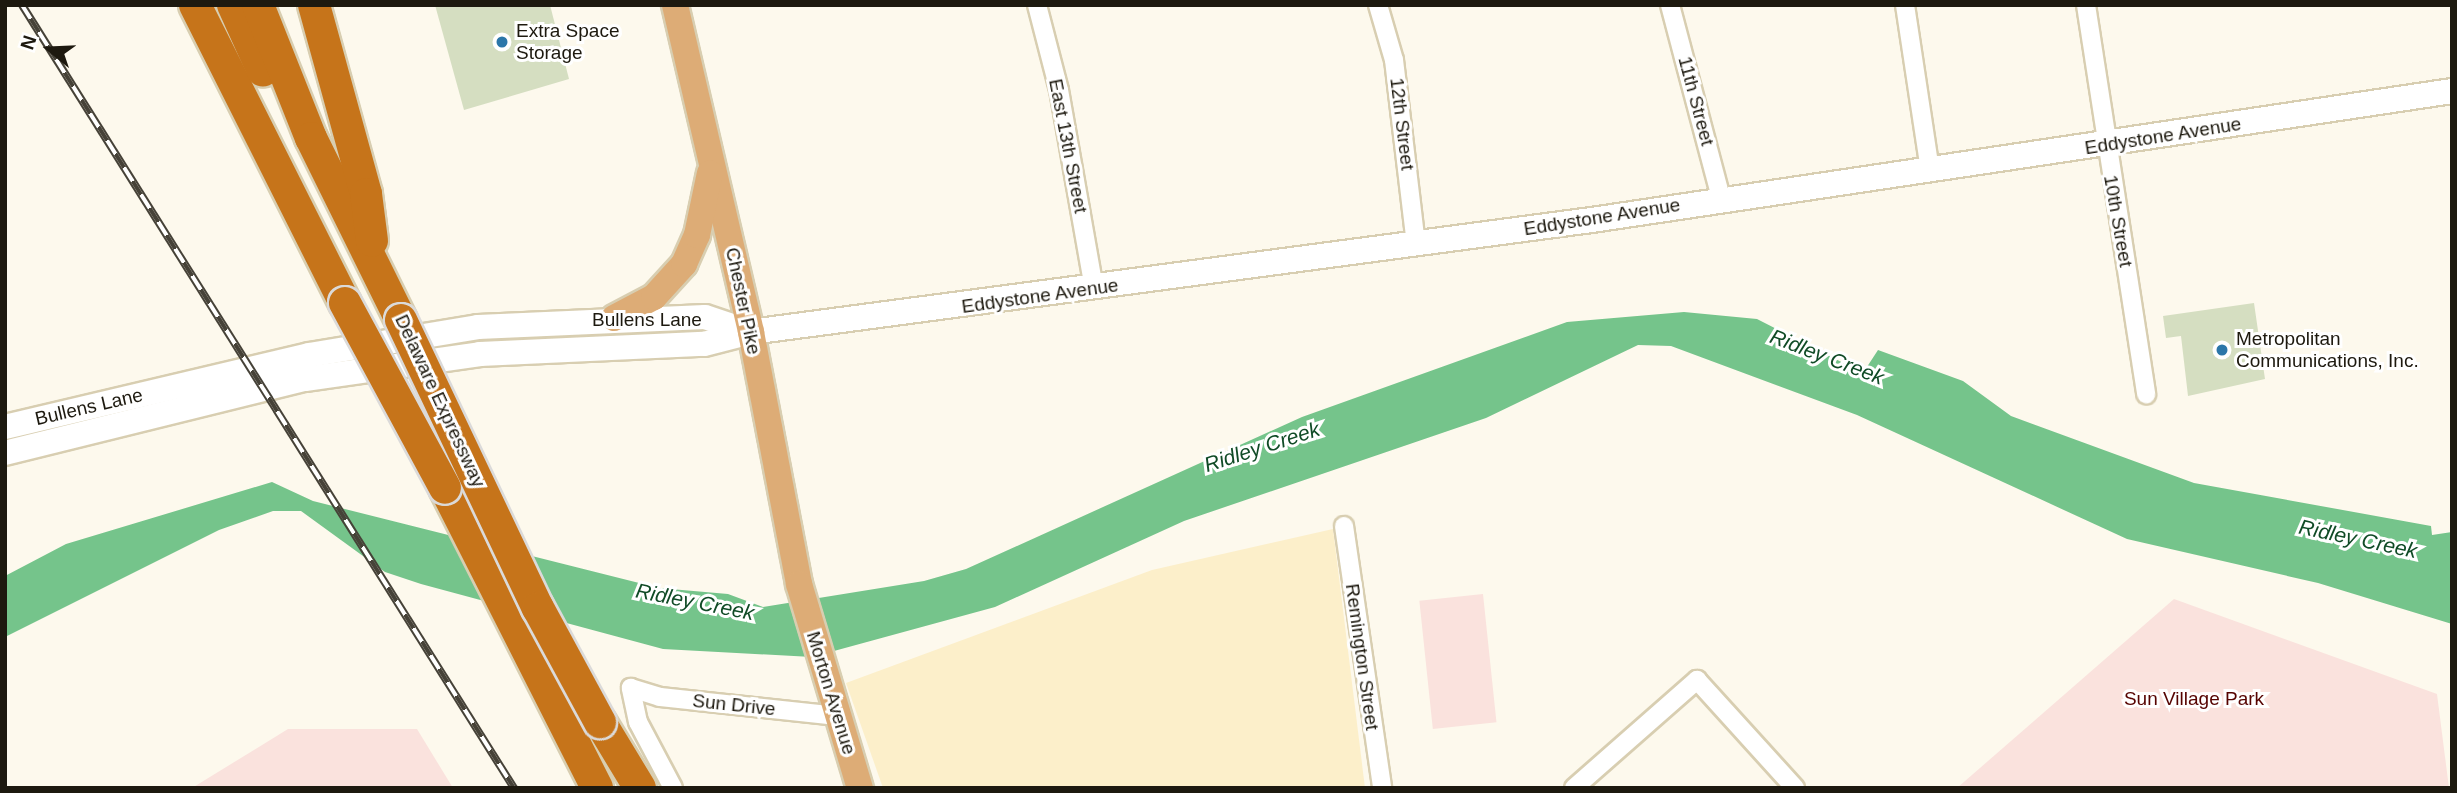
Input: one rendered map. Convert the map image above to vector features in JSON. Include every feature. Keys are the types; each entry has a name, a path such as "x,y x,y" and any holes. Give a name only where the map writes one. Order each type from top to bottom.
{"highway":[{"path":"195,5 368,288"},
{"name":"Delaware Expressway","path":"233,5 368,288 600,722 640,788"},
{"name":"Delaware Expressway","path":"258,5 446,488 597,788"},
{"path":"314,5 366,194 368,288"}],"main road":[{"name":"Chester Pike","path":"676,5 751,332 803,599"},
{"path":"614,318 654,297 684,264 697,235 712,161"},
{"name":"Morton Avenue","path":"803,599 860,788"}],"street":[{"name":"East 13th Street","path":"1037,5 1059,90 1094,289"},
{"name":"12th Street","path":"1378,5 1394,60 1416,245"},
{"name":"11th Street","path":"1670,5 1721,198"},
{"path":"1905,5 1930,171"},
{"name":"10th Street","path":"2086,5 2105,145 2146,394"},
{"name":"Eddystone Avenue","path":"751,332 1416,245 1721,198 2105,145 2452,91"},
{"name":"Bullens Lane","path":"5,427 309,355 478,327 614,318 705,317 751,332"},
{"name":"Bullens Lane","path":"5,453 305,379 492,353 704,344 751,332"},
{"name":"Remington Street","path":"1344,526 1382,788"},
{"path":"1574,788 1697,680 1795,788"},
{"name":"Sun Drive","path":"673,788 638,722 631,688 660,697 838,716"}],"shaded area":[{"path":"1333,529 1365,788 883,788 846,683 1152,570"}],"green space":[{"path":"1483,594 1496,722 1433,729 1419,601"},
{"name":"Sun Village Park","path":"2174,599 2437,694 2449,788 1957,788"},
{"path":"288,729 417,729 453,788 192,788"}],"water":[{"name":"Ridley Creek","path":"1684,312 1757,319 1863,373 1878,350 1963,381 2011,416 2194,483 2431,526 2432,535 2452,532 2452,624 2318,583 2127,539 1857,415 1671,346 1638,345 1486,418 1184,521 995,607 812,657 663,649 421,584 385,572 301,511 273,511 219,530 5,637 5,576 66,544 272,482 313,501 659,588 728,594 763,607 924,581 966,569 1302,417 1567,322"}],"building":[{"name":"Extra Space Storage","path":"435,5 550,5 569,79 464,110"},
{"name":"Metropolitan Communications, Inc.","path":"2254,303 2265,379 2188,396 2181,336 2166,338 2163,316"}],"railway":[{"path":"22,5 514,788"}],"place":[{"name":"Extra Space Storage","path":"502,42"},
{"name":"Metropolitan Communications, Inc.","path":"2222,350"}]}
